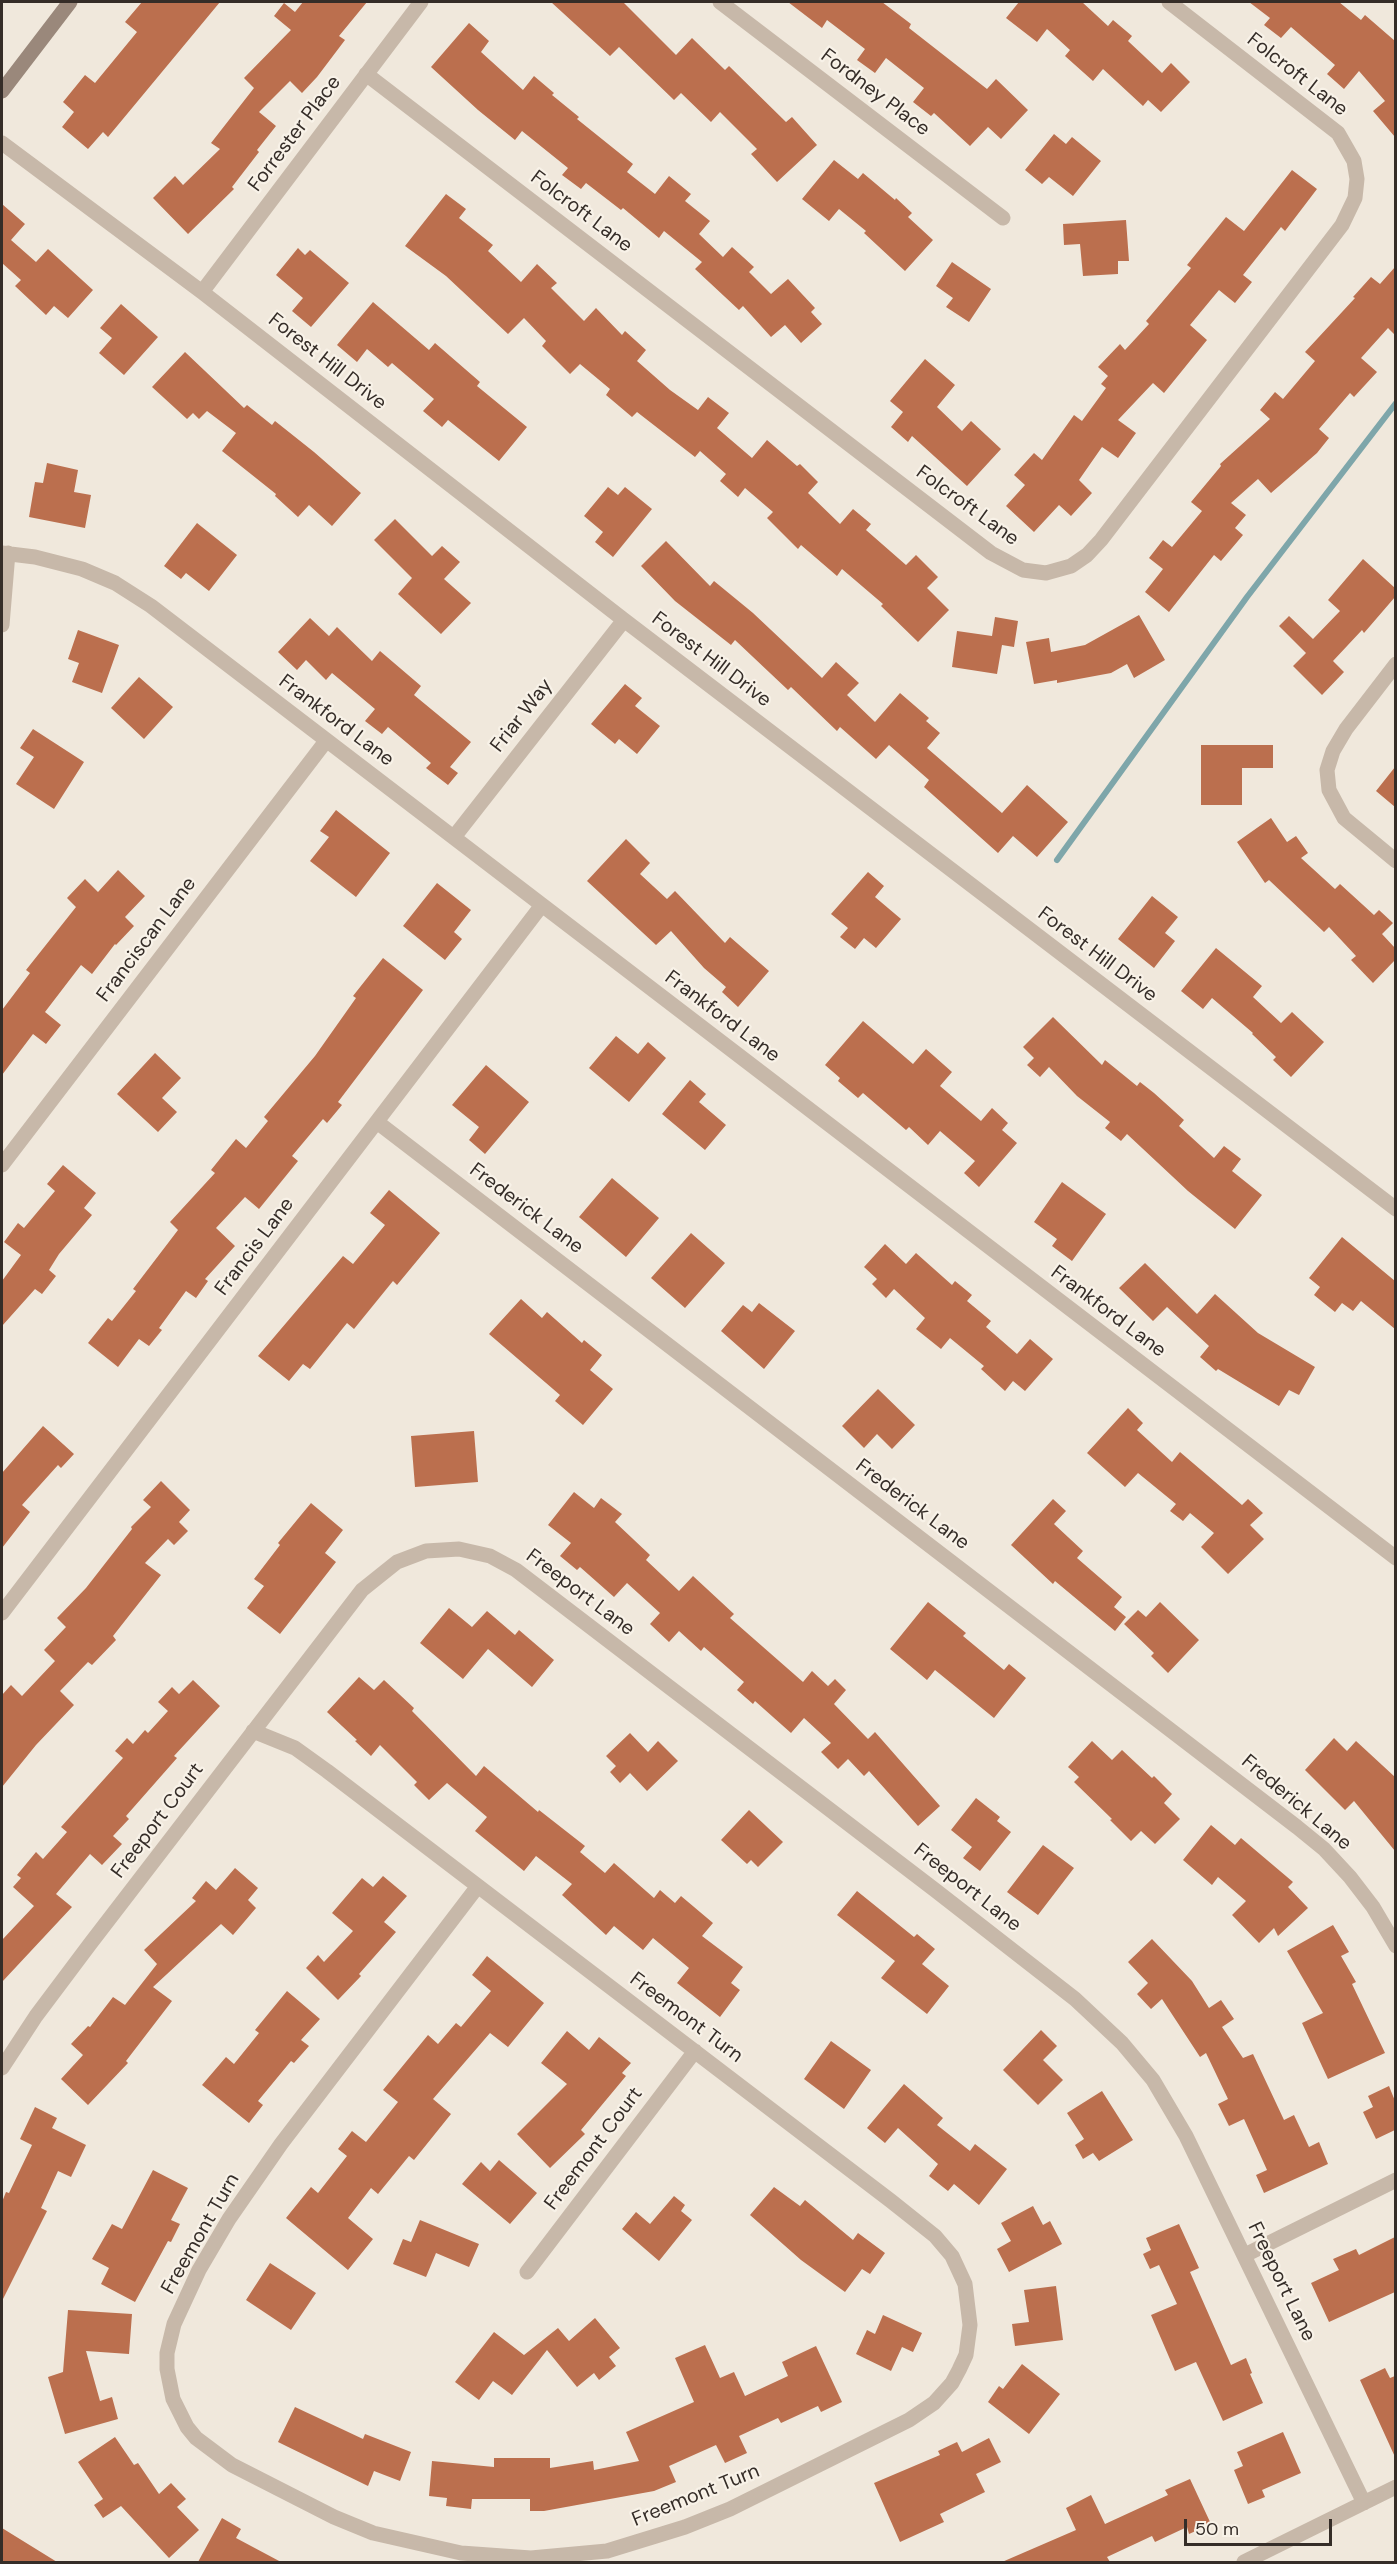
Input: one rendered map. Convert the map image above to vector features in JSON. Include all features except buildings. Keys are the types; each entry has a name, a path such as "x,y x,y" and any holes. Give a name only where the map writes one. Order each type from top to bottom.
{"street":[{"path":"2,91 70,2"},
{"name":"Forrester Place","path":"202,292 422,2"},
{"name":"Fordney Place","path":"720,2 1004,219"},
{"name":"Folcroft Lane","path":"366,74 984,547 1023,570 1046,573 1071,566 1101,540 1342,225 1355,198 1357,180 1354,161 1338,133 1169,2"},
{"name":"Forest Hill Drive","path":"2,143 202,292 624,620 1395,1209"},
{"path":"2,626 5,553"},
{"name":"Frankford Lane","path":"5,553 57,561 115,583 151,606 1395,1558"},
{"name":"Friar Way","path":"454,837 624,620"},
{"path":"1395,664 1346,729 1333,751 1327,770 1332,797 1344,818 1395,861"},
{"name":"Franciscan Lane","path":"2,1165 326,741"},
{"name":"Francis Lane","path":"2,1613 542,906"},
{"name":"Frederick Lane","path":"377,1122 1297,1827 1324,1849 1350,1877 1373,1907 1395,1946"},
{"name":"Freeport Lane","path":"351,1603 384,1570 410,1556 426,1551 442,1549 476,1551 516,1570 936,1890 1075,1999 1138,2061 1165,2098 1245,2255 1364,2503"},
{"name":"Freeport Court","path":"2,2068 76,1963 351,1603"},
{"name":"Freemont Turn","path":"253,1731 280,1741 309,1757 910,2215 935,2236 952,2256 965,2283 968,2296 969,2341 952,2383 934,2403 909,2420 707,2518 633,2545 607,2551 531,2558 482,2556 440,2550 392,2539 334,2517 217,2456 187,2427 173,2399 167,2369 167,2353 174,2324 214,2243 264,2169 478,1886"},
{"name":"Freemont Court","path":"527,2272 695,2051"},
{"path":"1245,2255 1395,2180"},
{"path":"1244,2562 1395,2487"}],"waterway":[{"path":"1057,860 1247,597 1396,403"}]}
